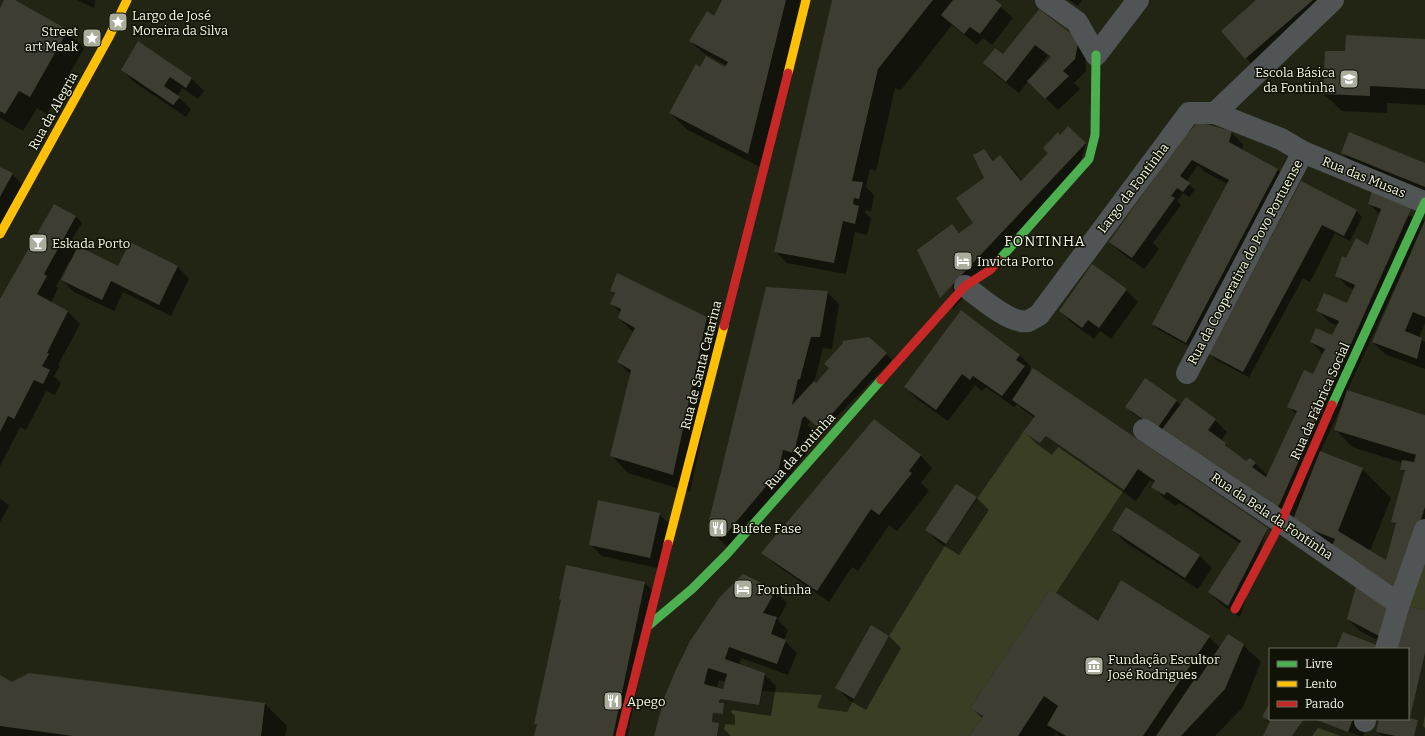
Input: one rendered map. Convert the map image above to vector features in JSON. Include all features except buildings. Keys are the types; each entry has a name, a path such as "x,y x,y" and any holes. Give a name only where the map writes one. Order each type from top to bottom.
{"street":[{"path":"116,21 118,0"},
{"name":"Rua da Alegria","path":"0,234 109,37 127,0"},
{"name":"Rua de Santa Catarina","path":"620,736 806,0"},
{"path":"965,286 990,270 1089,159 1095,135 1096,55 1077,22 1046,0"},
{"path":"1096,55 1138,0"},
{"path":"1215,113 1333,0"},
{"name":"Largo da Fontinha","path":"965,286 988,304 1010,318 1026,321 1039,315 1189,113 1215,113"},
{"name":"Rua das Musas","path":"1215,113 1281,139 1303,152 1425,202"},
{"name":"Rua da Cooperativa do Povo Portuense","path":"1187,373 1303,152"},
{"name":"Rua da Fábrica Social","path":"1236,609 1281,522 1336,396 1425,202"},
{"name":"Rua da Fontinha","path":"648,626 692,589 727,554 965,286"},
{"name":"Rua da Bela da Fontinha","path":"1144,430 1281,522 1399,604"},
{"path":"1386,648 1399,604 1425,530"}],"green space":[{"path":"1023,432 1040,443 1046,436 1124,490 1056,593 1050,589 970,708 983,716 969,736 717,736 719,723 712,722 713,713 723,714 724,704 719,703 720,699 759,705 762,691 822,695 817,708 847,712 889,636 946,544"},
{"path":"1425,557 1425,610 1407,606"},
{"path":"1425,653 1425,736 1414,736 1418,720 1410,718"},
{"path":"1303,720 1317,720 1361,736 1292,736"}],"traffic: fast":[{"path":"999,260 1089,159 1095,135 1096,55"},
{"path":"1332,405 1425,202"},
{"path":"648,626 692,589 727,554 881,380"}],"traffic: slow":[{"path":"0,234 109,37 127,0"},
{"path":"788,73 806,0"},
{"path":"668,544 724,326"}],"traffic: jam":[{"path":"724,326 788,73"},
{"path":"881,380 965,286 990,270 999,260"},
{"path":"1235,609 1281,522 1332,405"},
{"path":"620,736 668,544"}],"place":[{"name":"Largo de José Moreira da Silva","path":"118,22"},
{"name":"Street art Meak","path":"92,38"},
{"name":"Escola Básica da Fontinha","path":"1349,79"},
{"name":"Eskada Porto","path":"38,243"},
{"name":"Invicta Porto","path":"963,261"},
{"name":"Bufete Fase","path":"718,528"},
{"name":"Fontinha","path":"743,589"},
{"name":"Fundação Escultor José Rodrigues","path":"1094,666"},
{"name":"Apego","path":"613,701"}],"district":[{"name":"FONTINHA","path":"1045,241"}]}
